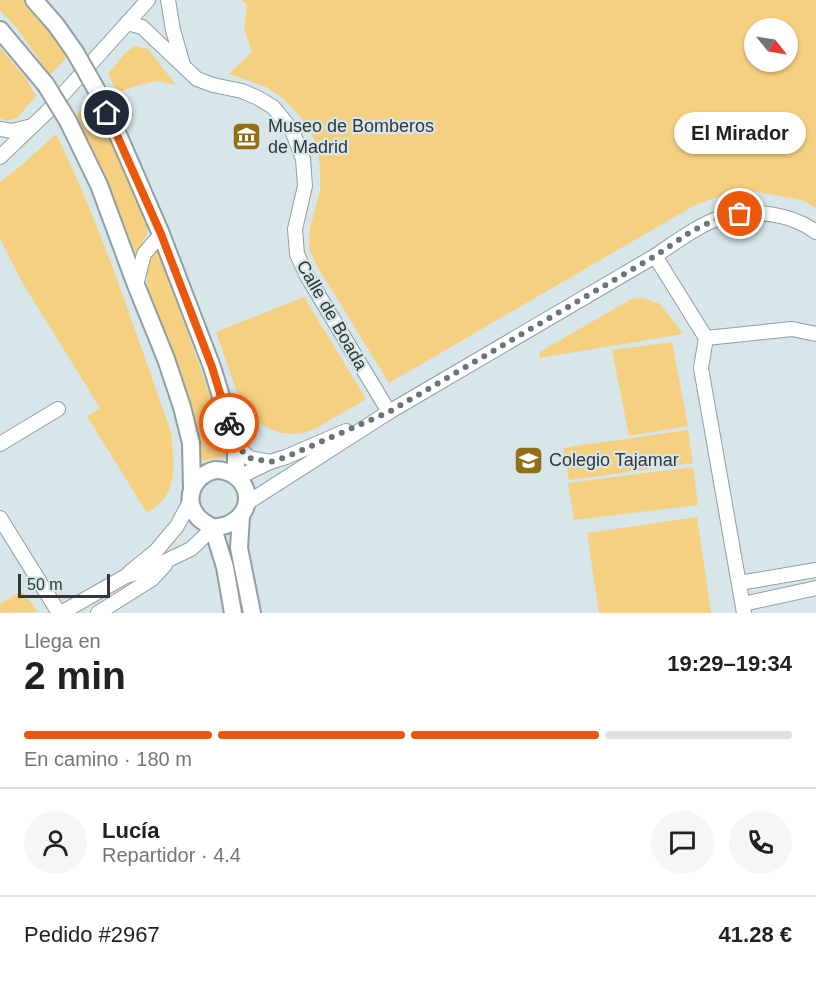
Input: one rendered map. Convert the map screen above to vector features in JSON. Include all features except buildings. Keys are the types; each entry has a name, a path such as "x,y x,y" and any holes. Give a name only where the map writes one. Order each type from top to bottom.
{"street":[{"path":"34,0 75,52 96,89 161,234 212,367 236,445 238,476"},
{"path":"2,151 34,126 148,0"},
{"path":"168,0 183,67"},
{"name":"Calle de Boada","path":"127,23 142,27 197,79 242,91 273,107 292,130 303,159 305,186 295,229 297,254 307,276 389,412"},
{"path":"0,30 46,85 68,121 99,185 166,359 182,407 191,443 193,508 197,516 213,528 225,567 234,613"},
{"path":"0,129 12,131 34,126"},
{"path":"0,518 60,613 126,576 147,570 191,549 213,528 230,524 244,509 389,412 702,226 721,217 762,213 776,215 816,232"},
{"path":"136,285 144,255 161,234"},
{"path":"655,256 706,338 701,368 744,609 816,588"},
{"path":"706,338 792,329 816,334"},
{"path":"0,444 58,409"},
{"path":"238,476 389,412"},
{"path":"236,445 249,458 270,462"},
{"path":"126,576 156,551 177,526 196,481 201,476 215,470 230,471 244,483 244,509 238,548 252,613"},
{"path":"98,613 152,579 170,559"},
{"path":"739,583 816,570"}],"shaded area":[{"path":"0,0 23,0 56,38 68,56 50,75 17,28 0,10"},
{"path":"241,0 816,0 816,208 802,200 751,191 727,194 695,205 389,383 317,266 309,248 310,228 320,191 320,166 316,143 305,122 284,99 266,87 229,74 252,52 244,28 247,5"},
{"path":"135,46 148,49 176,85 157,81 118,93 108,74 126,52"},
{"path":"0,48 25,77 36,96 17,118 5,121 0,118"},
{"path":"92,97 147,220 147,234 136,255 101,167 76,116"},
{"path":"56,134 104,244 171,432 173,468 170,486 162,501 147,513 87,416 100,408 22,282 0,239 0,182"},
{"path":"157,247 211,398 226,457 202,461 191,406 148,288 148,264"},
{"path":"304,297 366,399 315,429 294,434 282,433 267,428 252,418 242,406 216,332"},
{"path":"643,298 660,304 683,334 539,358 540,352 631,299"},
{"path":"672,342 688,426 629,436 612,350"},
{"path":"688,430 693,463 569,480 563,448"},
{"path":"693,467 698,505 574,520 568,483"},
{"path":"697,517 711,613 599,613 587,533"},
{"path":"18,593 24,593 38,612 0,613 0,604"}],"way so far":[{"path":"229,423 236,445 249,458 270,462 286,457 389,412 655,256 692,231 721,217 740,214"}],"place":[{"name":"Museo de Bomberos de Madrid","path":"247,136"},
{"name":"El Mirador","path":"740,214"},
{"name":"Colegio Tajamar","path":"528,460"}],"route":[{"path":"107,113 161,234 212,367 229,423"}]}
